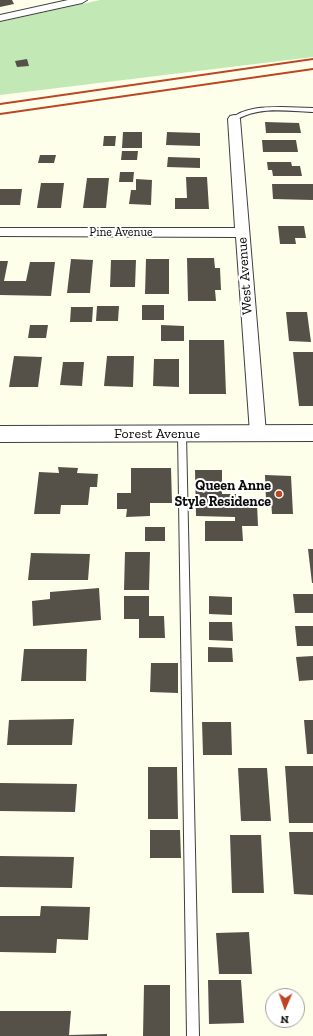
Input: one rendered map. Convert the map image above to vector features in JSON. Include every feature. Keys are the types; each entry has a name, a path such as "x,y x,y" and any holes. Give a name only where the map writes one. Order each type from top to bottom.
{"street":[{"path":"0,18 82,0"},
{"name":"West Avenue","path":"234,119 258,433"},
{"name":"Pine Avenue","path":"0,232 242,233"},
{"name":"Forest Avenue","path":"0,434 313,433"}],"lane":[{"path":"234,119 240,114 256,110 313,110"},
{"path":"182,434 193,1036"}],"green space":[{"path":"100,0 313,0 313,57 0,95 0,22"}],"building":[{"path":"0,0 12,0 14,4 0,7"},
{"path":"27,59 29,66 17,67 15,61"},
{"path":"265,122 299,123 301,133 266,133"},
{"path":"123,132 142,132 142,148 122,148"},
{"path":"167,132 200,133 200,146 166,145"},
{"path":"104,136 116,136 115,146 103,146"},
{"path":"262,140 296,140 298,152 263,152"},
{"path":"122,151 138,151 137,160 121,160"},
{"path":"40,155 56,155 54,163 38,163"},
{"path":"168,157 200,158 200,168 167,167"},
{"path":"267,162 291,162 292,166 300,166 302,176 273,176 272,170 268,170"},
{"path":"120,172 134,172 133,182 119,182"},
{"path":"186,177 207,177 209,209 175,209 175,198 187,198"},
{"path":"87,178 109,178 106,208 83,208"},
{"path":"136,179 152,180 151,205 129,204 131,190 136,190"},
{"path":"41,183 64,183 61,208 37,208"},
{"path":"272,184 313,184 313,200 273,199"},
{"path":"0,189 22,189 20,205 0,205"},
{"path":"278,226 304,226 306,238 295,238 296,244 280,244"},
{"path":"187,258 214,258 215,268 220,268 221,290 215,290 216,301 188,301"},
{"path":"71,259 93,260 90,293 67,293"},
{"path":"146,259 169,259 169,294 145,294"},
{"path":"111,260 136,260 135,287 110,287"},
{"path":"0,261 8,261 4,281 26,281 30,262 55,262 51,296 0,295"},
{"path":"142,305 164,305 164,320 142,320"},
{"path":"97,306 119,306 118,321 96,321"},
{"path":"71,307 93,307 92,322 70,322"},
{"path":"286,312 307,312 311,342 289,341"},
{"path":"30,325 48,325 46,338 28,338"},
{"path":"161,325 184,326 184,341 161,341"},
{"path":"189,340 224,340 226,394 189,394"},
{"path":"293,352 313,352 313,406 299,406"},
{"path":"14,356 42,357 38,387 9,387"},
{"path":"107,356 134,356 133,387 104,386"},
{"path":"154,359 179,359 179,387 153,386"},
{"path":"63,362 84,362 82,386 60,385"},
{"path":"58,467 78,468 77,473 98,474 97,487 90,487 88,505 61,505 60,514 34,514 39,472 59,473"},
{"path":"131,468 171,468 172,503 150,503 150,516 126,517 127,509 117,509 117,493 131,493"},
{"path":"195,470 222,470 222,494 236,494 236,503 257,504 258,526 242,526 243,541 205,541 205,521 235,521 235,517 196,516"},
{"name":"Queen Anne Style Residence","path":"265,475 291,476 293,514 272,514 271,500 266,500"},
{"path":"145,527 165,527 165,541 145,541"},
{"path":"308,549 313,549 313,583 312,583"},
{"path":"125,552 150,552 149,590 124,590"},
{"path":"31,553 90,554 88,580 28,580"},
{"path":"99,588 101,620 33,626 32,601 50,599 50,592"},
{"path":"293,594 313,594 313,613 295,613"},
{"path":"124,596 149,596 149,616 164,616 165,638 139,638 139,619 124,619"},
{"path":"209,596 232,597 232,615 209,614"},
{"path":"209,622 232,622 233,641 209,640"},
{"path":"295,626 313,626 313,646 297,646"},
{"path":"208,647 232,648 233,662 208,662"},
{"path":"24,649 87,649 86,681 21,681"},
{"path":"313,656 313,680 299,681 296,657"},
{"path":"151,663 178,663 178,693 150,692"},
{"path":"74,719 72,745 7,745 9,720"},
{"path":"304,720 313,720 313,754 307,754"},
{"path":"202,722 231,722 232,755 203,755"},
{"path":"285,766 313,766 313,823 289,823"},
{"path":"148,767 177,767 178,819 148,819"},
{"path":"238,768 267,768 271,821 241,821"},
{"path":"0,783 77,784 75,812 0,811"},
{"path":"150,830 180,830 181,858 150,858"},
{"path":"289,832 313,832 313,895 294,894"},
{"path":"230,835 261,835 264,893 232,893"},
{"path":"0,856 74,857 72,888 0,887"},
{"path":"41,906 90,907 88,940 57,939 56,953 0,952 0,916 40,916"},
{"path":"249,932 252,974 219,974 216,933"},
{"path":"208,980 241,980 244,1023 209,1024"},
{"path":"144,985 170,985 170,1036 143,1036"},
{"path":"0,1011 71,1011 69,1035 107,1034 107,1036 0,1036"}],"railway":[{"path":"0,104 313,59"},
{"path":"0,114 313,69"}],"place":[{"name":"Queen Anne Style Residence","path":"279,494"}]}
